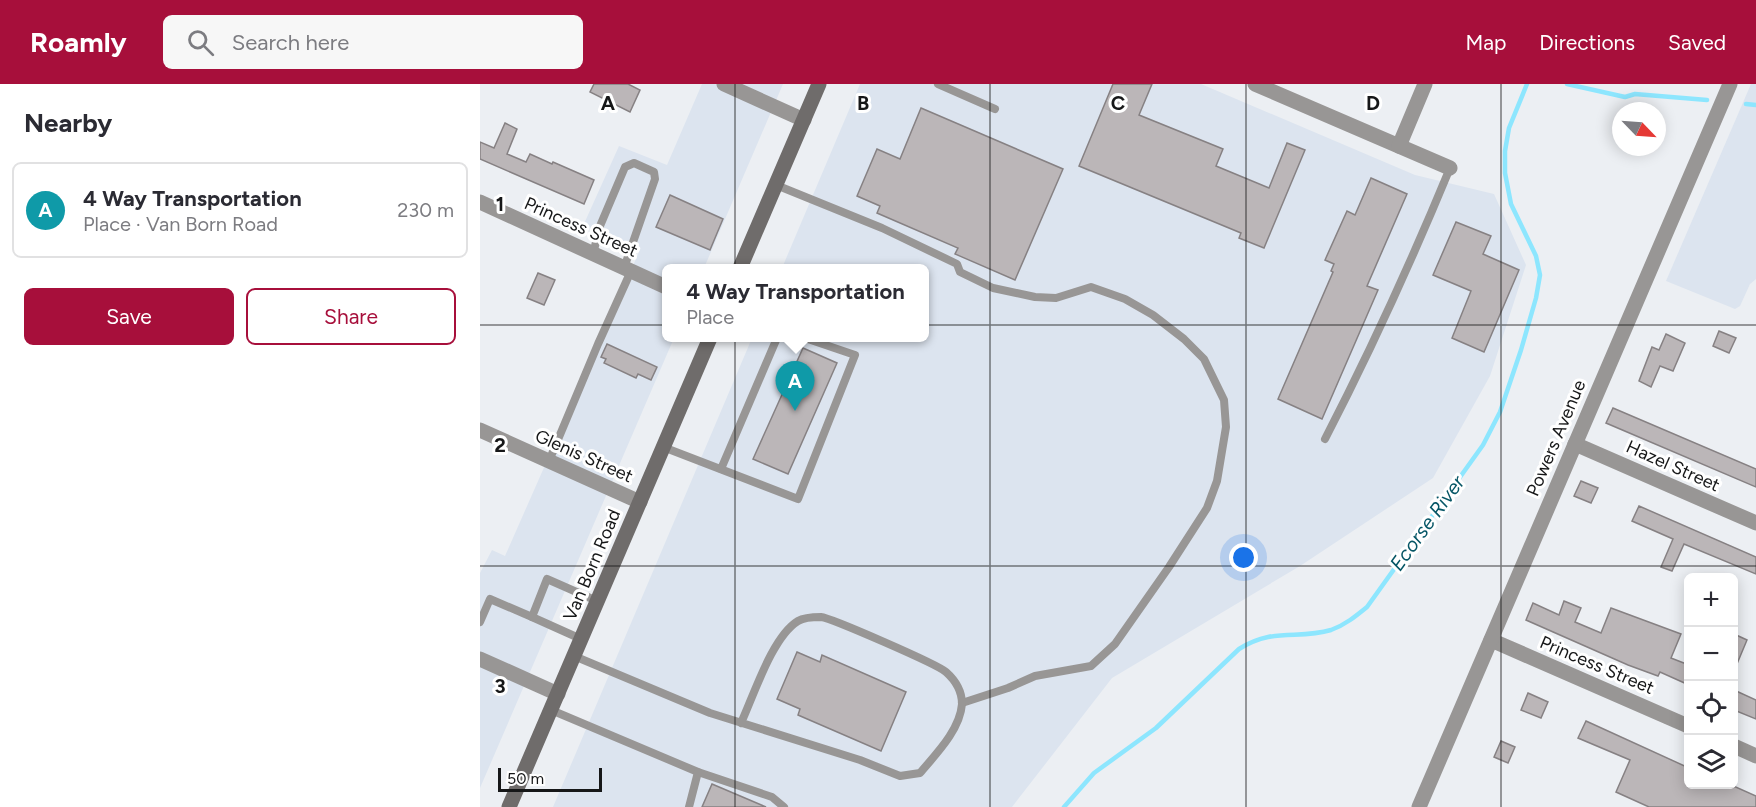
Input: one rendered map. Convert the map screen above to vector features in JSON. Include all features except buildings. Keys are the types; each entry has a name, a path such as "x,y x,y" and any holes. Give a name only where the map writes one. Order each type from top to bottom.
{"main road":[{"path":"742,264 819,84"},
{"name":"Van Born Road","path":"509,807 708,342"}],"street":[{"path":"724,84 804,120"},
{"path":"1255,84 1450,168"},
{"path":"1399,146 1425,84"},
{"name":"Powers Avenue","path":"1419,807 1730,84"},
{"name":"Princess Street","path":"480,202 662,285"},
{"name":"Glenis Street","path":"480,430 640,502"},
{"name":"Hazel Street","path":"1575,444 1756,523"},
{"name":"Princess Street","path":"1491,640 1684,724"},
{"path":"480,658 558,694"},
{"path":"1738,748 1756,756"}],"lane":[{"path":"938,84 995,109"},
{"path":"549,462 627,269 655,179 654,172 634,163 625,166 600,226 593,254"},
{"path":"1325,440 1416,250 1450,168"},
{"path":"776,185 882,228 957,264 960,272 993,288 1035,297 1056,298 1091,287 1125,298 1153,315 1184,339 1204,359 1224,400 1226,427 1224,449 1217,481 1207,508 1115,644 1091,666 1035,676 1008,688 962,703"},
{"path":"721,469 775,342"},
{"path":"663,447 798,499 855,355 817,342"},
{"path":"531,617 547,579 597,601"},
{"path":"480,622 490,599 581,639"},
{"path":"574,656 710,713 810,746 860,760 900,776 920,773 948,737 962,703 959,688 946,672 822,617 800,620 779,638 741,723"},
{"path":"551,710 698,771 772,797 784,807"},
{"path":"689,807 698,771"}],"shaded area":[{"path":"702,84 783,84 706,264 662,264 662,342 672,342 480,788 480,573 492,550 505,556 639,252 583,226 619,146 667,165"},
{"path":"860,84 1201,84 1415,175 1494,194 1526,265 1490,376 1433,478 1300,566 1112,678 1012,807 553,807 750,342 929,342 929,264 784,264"},
{"path":"1751,84 1756,84 1756,279 1750,284 1740,306 1735,309 1666,281"}],"waterway":[{"name":"Ecorse River","path":"1064,807 1094,773 1156,728 1239,649 1263,638 1331,630 1346,623 1367,607 1483,445 1500,412 1521,350 1540,275 1536,256 1511,204 1505,173 1505,151 1509,128 1527,84"},
{"path":"1567,84 1625,97 1635,94 1707,100"},
{"path":"1746,104 1756,105"}],"place":[{"name":"4 Way Transportation","path":"795,411"}]}
